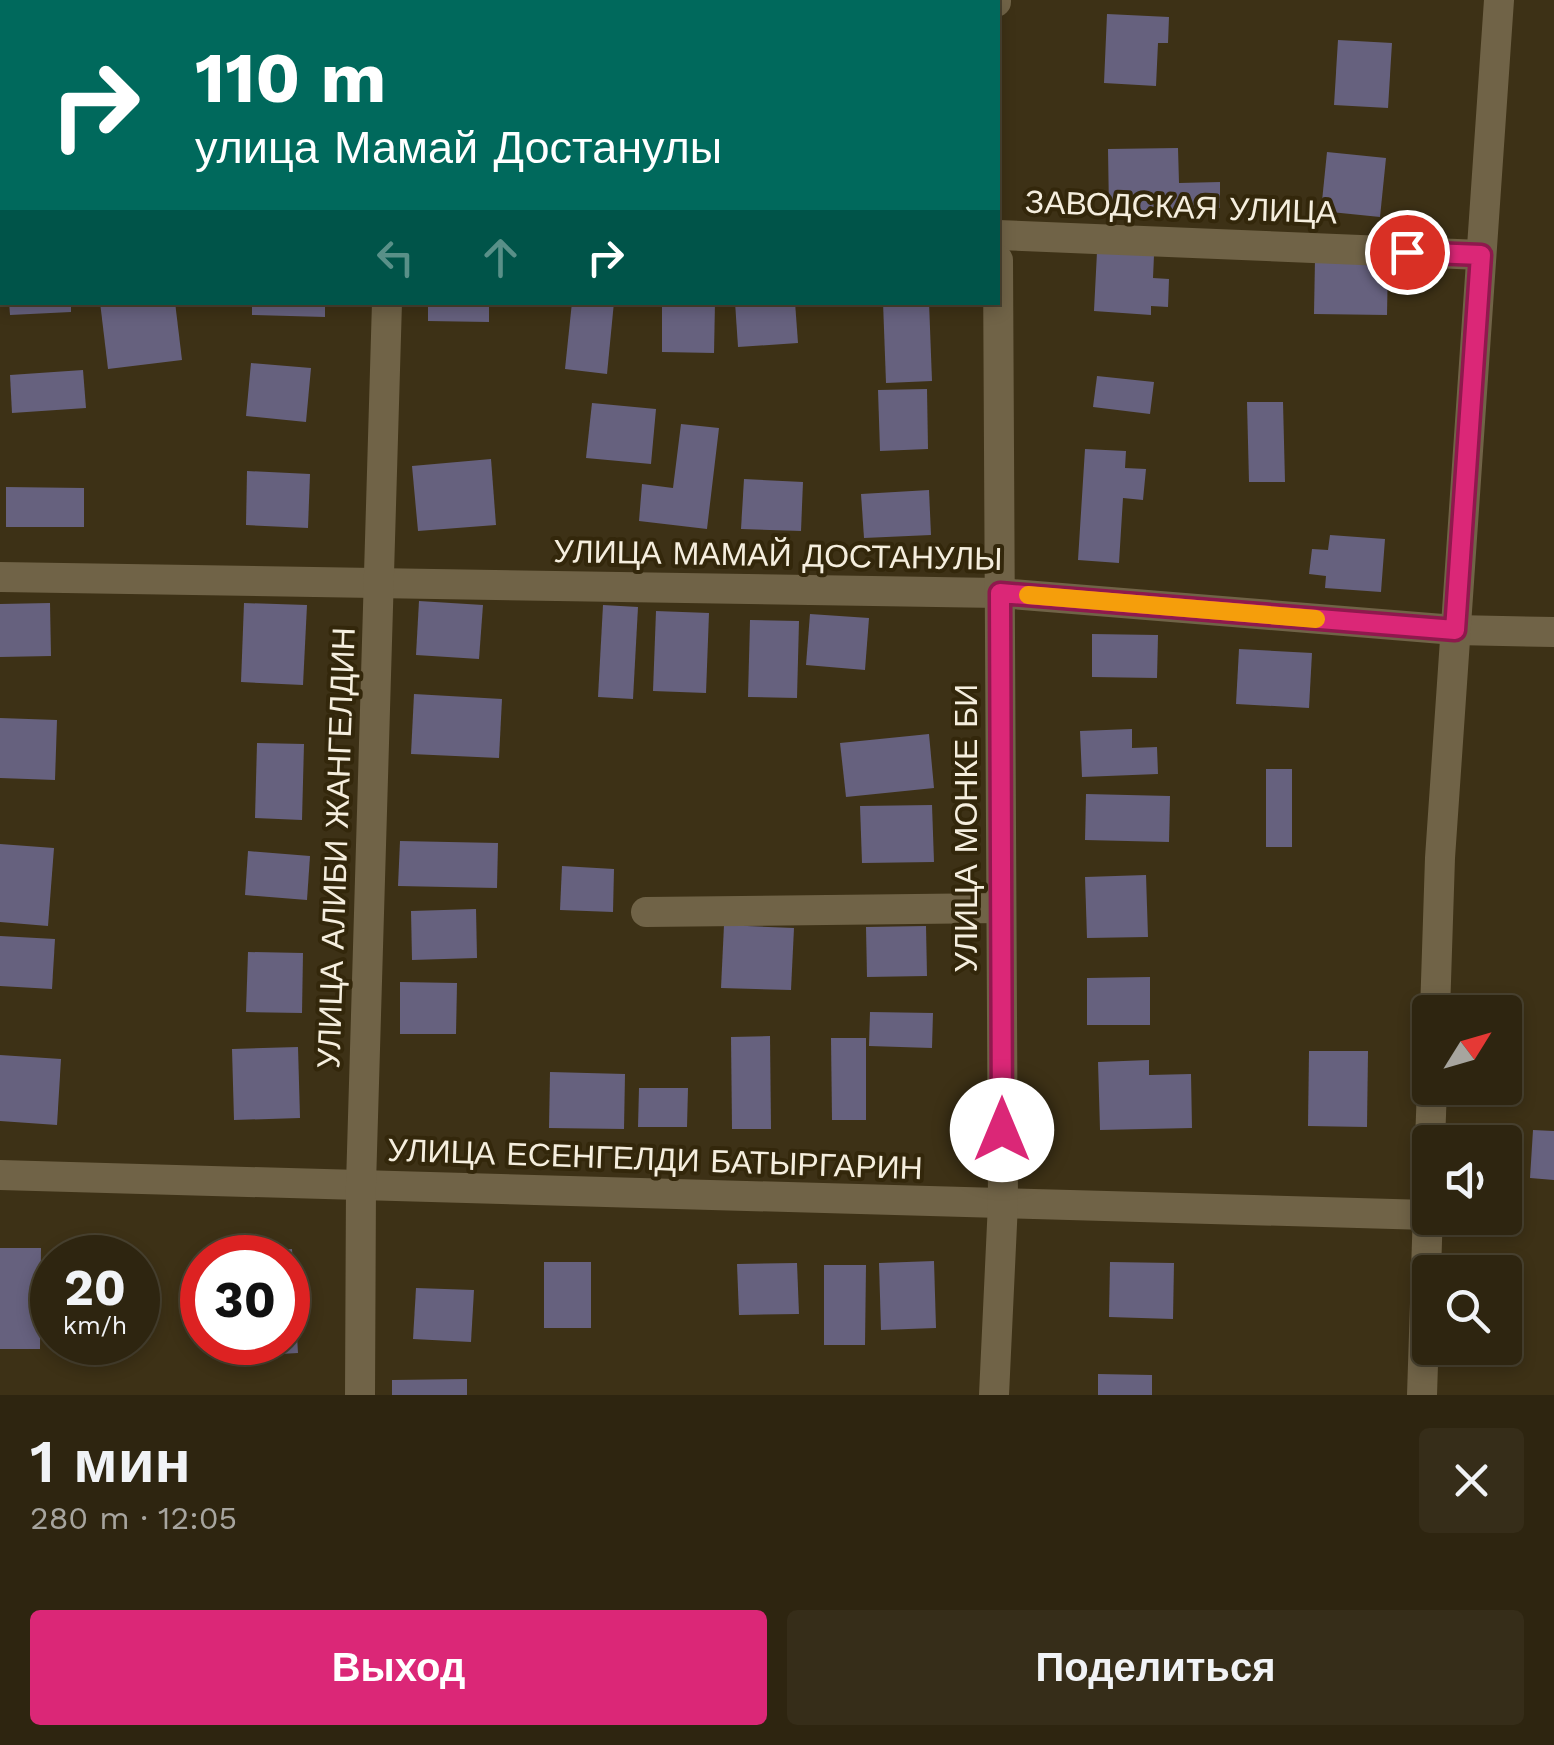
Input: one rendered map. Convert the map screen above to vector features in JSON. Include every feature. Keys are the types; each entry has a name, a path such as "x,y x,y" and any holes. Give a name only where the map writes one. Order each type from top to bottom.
{"street":[{"path":"1435,995 1440,858 1498,0"},
{"name":"ЗАВОДСКАЯ УЛИЦА","path":"1000,235 1481,255"},
{"name":"УЛИЦА АЛИБИ ЖАНГЕЛДИН","path":"360,1395 361,1185 387,305"},
{"name":"УЛИЦА МОНКЕ БИ","path":"994,1395 1002,1204 998,305"},
{"name":"УЛИЦА МАМАЙ ДОСТАНУЛЫ","path":"0,576 1000,593 1455,630 1554,632"},
{"path":"646,912 1001,908"},
{"name":"УЛИЦА ЕСЕНГЕЛДИ БАТЫРГАРИН","path":"0,1175 1412,1216"},
{"path":"1422,1395 1427,1235"}],"building":[{"path":"1107,14 1169,17 1168,43 1158,43 1156,86 1104,83"},
{"path":"1338,40 1392,43 1388,108 1334,105"},
{"path":"1178,148 1179,183 1220,182 1220,208 1109,211 1108,149"},
{"path":"1327,152 1386,158 1380,217 1321,211"},
{"path":"1097,252 1154,255 1153,278 1169,279 1168,307 1151,306 1151,315 1094,311"},
{"path":"1315,259 1388,260 1387,315 1314,314"},
{"path":"9,305 71,305 71,312 10,315"},
{"path":"100,305 175,305 182,360 108,369"},
{"path":"252,305 325,305 325,317 252,315"},
{"path":"428,305 489,305 489,322 428,321"},
{"path":"572,305 614,305 607,374 565,369"},
{"path":"662,305 715,305 714,353 662,352"},
{"path":"735,305 795,305 798,343 738,347"},
{"path":"883,305 929,305 932,381 886,383"},
{"path":"251,363 311,368 306,422 246,416"},
{"path":"83,370 86,408 12,413 10,375"},
{"path":"1097,376 1154,382 1150,414 1093,407"},
{"path":"927,389 928,449 880,451 878,390"},
{"path":"1247,402 1283,402 1285,482 1249,482"},
{"path":"592,403 656,409 651,464 586,458"},
{"path":"681,424 719,428 707,529 639,521 642,484 673,488"},
{"path":"1085,449 1126,451 1125,468 1146,469 1143,500 1123,498 1119,563 1078,560"},
{"path":"491,459 496,525 418,531 412,466"},
{"path":"247,471 310,474 308,528 246,525"},
{"path":"744,479 803,482 801,531 741,529"},
{"path":"6,487 84,488 84,527 6,527"},
{"path":"929,490 931,535 864,538 861,494"},
{"path":"1330,535 1385,539 1381,592 1325,588 1326,576 1309,574 1312,549 1328,550"},
{"path":"419,601 483,605 479,659 416,655"},
{"path":"50,603 51,656 0,657 0,604"},
{"path":"244,603 307,605 303,685 241,682"},
{"path":"603,605 638,607 633,699 598,697"},
{"path":"656,611 709,613 706,693 653,691"},
{"path":"810,614 869,618 865,670 806,665"},
{"path":"750,620 799,621 797,698 748,697"},
{"path":"1092,634 1158,635 1157,678 1092,677"},
{"path":"1239,649 1312,653 1309,708 1236,704"},
{"path":"414,694 502,699 499,758 411,754"},
{"path":"0,718 57,720 55,780 0,778"},
{"path":"1132,729 1132,748 1157,747 1158,774 1082,777 1080,731"},
{"path":"929,734 934,788 846,797 840,743"},
{"path":"257,743 304,744 302,820 255,818"},
{"path":"1266,769 1292,769 1292,847 1266,847"},
{"path":"1086,794 1170,796 1169,842 1085,840"},
{"path":"932,805 934,862 862,863 860,806"},
{"path":"400,841 498,843 497,888 398,886"},
{"path":"0,844 54,848 48,926 0,922"},
{"path":"248,851 310,856 307,900 245,895"},
{"path":"562,866 614,869 613,912 560,910"},
{"path":"1146,875 1148,937 1087,938 1085,877"},
{"path":"476,909 477,958 412,960 411,911"},
{"path":"724,925 794,928 791,990 721,988"},
{"path":"926,926 927,976 867,977 866,927"},
{"path":"0,936 55,939 52,989 0,986"},
{"path":"248,952 303,953 302,1013 246,1012"},
{"path":"1150,977 1150,1025 1087,1025 1087,978"},
{"path":"400,982 457,983 456,1034 400,1034"},
{"path":"870,1012 933,1013 932,1048 869,1046"},
{"path":"770,1036 771,1129 732,1129 731,1037"},
{"path":"831,1038 866,1038 866,1120 832,1120"},
{"path":"298,1047 300,1118 234,1120 232,1049"},
{"path":"1309,1051 1368,1051 1367,1127 1308,1126"},
{"path":"0,1055 61,1059 57,1125 0,1121"},
{"path":"1149,1060 1149,1075 1191,1074 1192,1128 1100,1130 1098,1062"},
{"path":"550,1072 625,1074 624,1129 549,1128"},
{"path":"639,1088 688,1088 687,1127 638,1127"},
{"path":"1533,1130 1554,1131 1554,1180 1530,1178"},
{"path":"0,1248 30,1248 30,1349 0,1349"},
{"path":"934,1261 936,1328 881,1330 879,1263"},
{"path":"544,1262 591,1262 591,1328 544,1328"},
{"path":"1110,1262 1174,1263 1173,1319 1109,1317"},
{"path":"797,1263 799,1314 739,1315 737,1264"},
{"path":"824,1265 866,1265 865,1345 824,1345"},
{"path":"416,1288 474,1290 471,1342 413,1339"},
{"path":"1098,1374 1152,1375 1152,1395 1098,1395"},
{"path":"467,1379 467,1395 392,1395 392,1380"}],"slow traffic":[{"path":"1028,595 1316,619"}],"route":[{"path":"1002,1130 1000,593 1455,630 1481,255 1407,252"}]}
